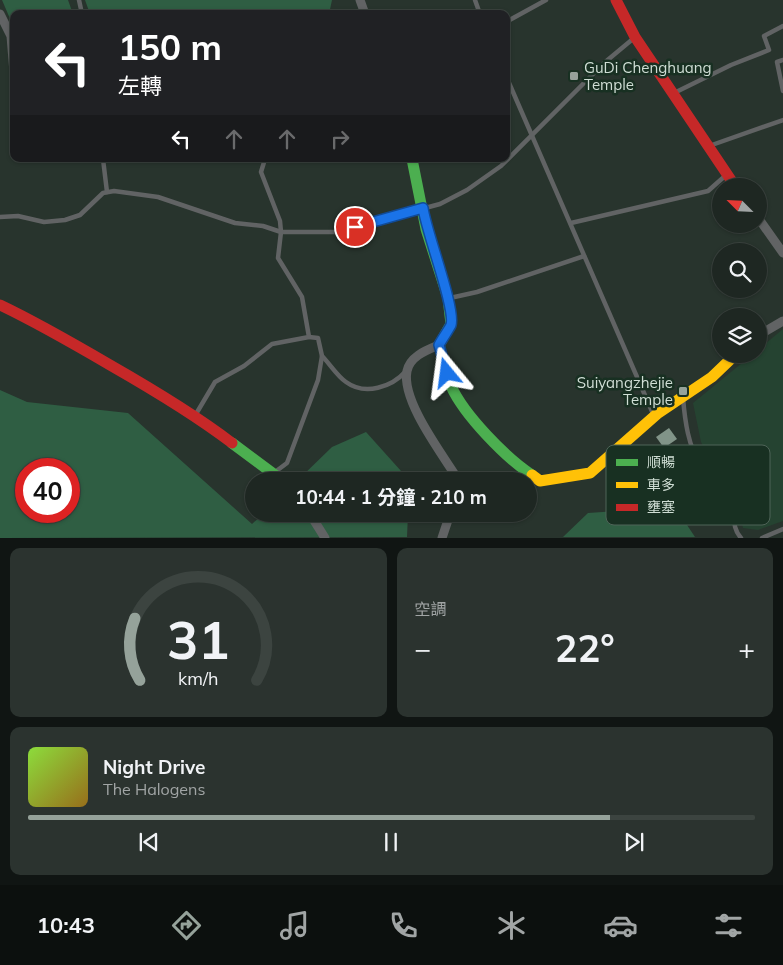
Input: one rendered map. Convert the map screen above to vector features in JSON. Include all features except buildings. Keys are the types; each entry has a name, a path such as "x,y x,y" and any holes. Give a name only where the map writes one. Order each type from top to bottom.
{"street":[{"path":"616,0 635,37 728,178"},
{"path":"0,14 10,34"},
{"path":"413,162 426,229 448,298 451,324 439,345 414,358 407,370 407,390 454,472"},
{"path":"768,232 783,253"},
{"path":"0,305 50,330 195,416 274,472"},
{"path":"767,330 783,320"},
{"path":"439,345 451,387 480,429 519,467 540,481 590,473 606,459"},
{"path":"622,445 654,417 712,377 727,363"},
{"path":"315,522 325,538"},
{"path":"442,538 447,522"}],"lane":[{"path":"510,20 546,0"},
{"path":"673,94 731,65 769,50 764,36 783,26"},
{"path":"510,157 604,63 635,37"},
{"path":"783,60 777,62 783,90"},
{"path":"510,85 654,417"},
{"path":"708,146 783,120"},
{"path":"103,162 107,192"},
{"path":"264,162 261,172 280,222 281,232 278,258 302,297 309,337"},
{"path":"0,217 18,216 44,222 65,220 80,215 102,193 114,191 158,197 235,223 262,226 281,232 336,232 440,204 467,190 505,162"},
{"path":"571,223 708,191 726,175"},
{"path":"448,298 477,292 584,256"},
{"path":"195,416 215,382 244,366 272,344 309,337 318,338 322,356 318,380 299,426 294,448 287,463 274,472"},
{"path":"322,356 346,383 362,388 378,389 400,378 407,370"},
{"path":"683,397 685,427 692,445"},
{"path":"734,525 736,532 741,538"},
{"path":"762,538 783,529"}],"shaded area":[{"path":"2,0 68,0 72,10 10,10 10,19"},
{"path":"85,0 332,0 330,10 89,10"},
{"path":"783,329 783,521 758,530 743,528 742,525 770,525 770,445 703,445 693,403 742,363 767,363 767,342"},
{"path":"0,390 27,402 128,413 245,518 245,522 252,524 254,522 408,522 407,537 0,538"},
{"path":"366,432 402,472 306,472 332,447"},
{"path":"606,512 606,525 687,525 695,537 563,537 588,513"}],"traffic: fast":[{"path":"413,162 426,229 448,298 451,324 439,345 449,381 465,410 475,422 498,447 528,472"},
{"path":"232,443 271,472"}],"traffic: slow":[{"path":"622,445 657,414 712,377 727,363"},
{"path":"537,479 540,481 590,473 606,459"}],"traffic: jam":[{"path":"616,0 635,37 730,178"},
{"path":"0,305 56,334 141,383 188,412 232,443"}],"place":[{"name":"GuDi Chenghuang Temple","path":"574,76"},
{"name":"Suiyangzhejie Temple","path":"683,391"}],"route":[{"path":"355,227 423,208 426,229 448,298 451,324 439,345 447,373"}]}
